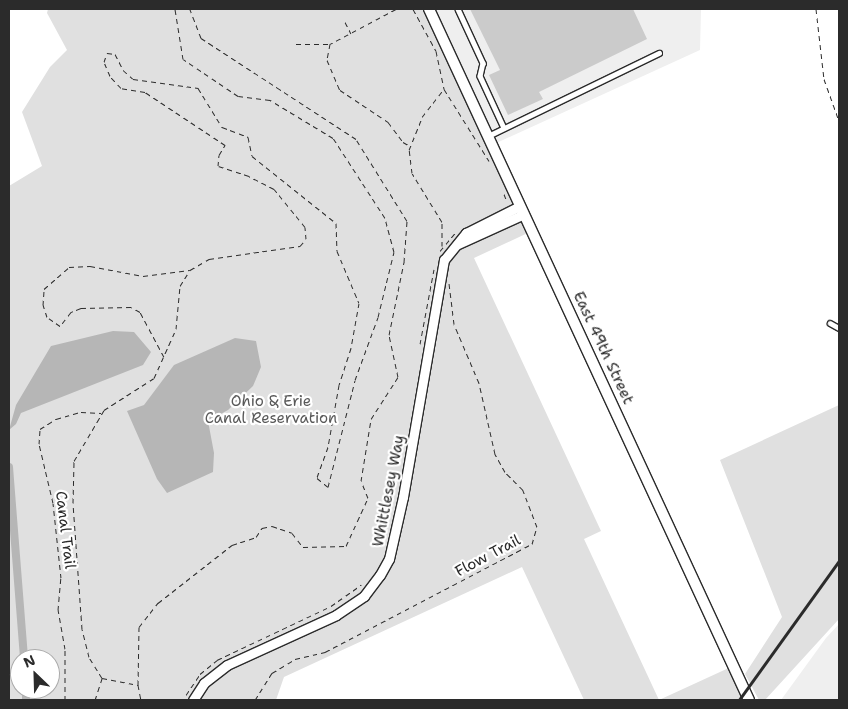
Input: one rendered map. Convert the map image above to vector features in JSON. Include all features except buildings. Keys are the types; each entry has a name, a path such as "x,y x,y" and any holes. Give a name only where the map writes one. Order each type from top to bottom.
{"street":[{"name":"East 49th Street","path":"429,9 749,700"},
{"name":"Whittlesey Way","path":"193,700 204,683 227,664 336,615 364,596 380,575 389,559 403,497 438,269 455,245 477,226 522,210"}],"lane":[{"path":"458,9 483,63 480,76 504,128"},
{"path":"488,136 659,53"},
{"path":"830,323 839,328"}],"path":[{"path":"164,357 140,312 131,307 82,308 71,312 60,326 47,317 43,306 44,289 69,266 90,266 142,276 190,270 209,259 300,246 306,239 305,227 274,189 249,176 218,166 219,155 225,145 145,92 121,88 110,76 104,62 107,53 115,54 123,70 133,79 198,88 222,127 248,137 252,156 336,223 337,252 359,303 351,348 317,478 328,487 355,380 378,317 394,252 385,218 333,138 270,100 238,96 183,59 175,9"},
{"path":"140,700 138,684 139,627 158,603 232,545 256,537 262,528 272,526 292,533 303,547 346,546 368,498 361,481 371,419 398,377 389,335 404,262 407,221 356,139 201,38 190,9"},
{"path":"296,44 330,44 351,35 396,9"},
{"path":"413,9 436,51 444,89 491,166"},
{"path":"816,9 824,80 839,121"},
{"path":"345,22 351,35"},
{"path":"330,44 329,71 340,90 388,122 403,142 410,146"},
{"path":"442,247 442,222 412,173 410,146 422,117 444,89"},
{"path":"503,190 508,205"},
{"path":"437,258 442,247 460,229"},
{"path":"420,347 438,269"},
{"name":"Flow Trail","path":"255,700 272,674 295,659 325,652 532,544 537,527 523,490 505,472 495,454 479,383 454,324 449,280 438,269"},
{"path":"138,684 102,678 88,657 82,629 72,503 74,461 102,413 154,378 176,330 180,286 190,270"},
{"name":"Canal Trail","path":"65,700 65,649 58,610 61,578 53,503 39,444 40,429 56,419 81,412 102,413"},
{"path":"184,700 200,674 218,660 331,606 364,582"},
{"path":"95,700 102,678"}],"shaded area":[{"path":"429,9 701,9 700,50 492,145"},
{"path":"113,331 134,332 151,352 143,365 21,413 16,424 9,430 16,405 51,346"},
{"path":"235,338 256,341 261,367 253,386 228,410 208,421 214,453 213,472 167,493 157,479 127,411 144,405 174,365"},
{"path":"839,624 839,700 781,700 826,638"}],"green space":[{"name":"Ohio & Erie Canal Reservation","path":"48,9 429,9 532,231 474,258 601,531 584,539 659,700 584,700 522,567 284,677 276,700 9,700 9,186 42,166 22,112 50,67 67,50 47,13"},
{"path":"839,405 839,619 765,700 759,700 745,674 782,617 720,460"},
{"path":"733,666 749,700 659,700"}],"waterway":[{"path":"9,467 23,649"}],"railway":[{"path":"739,700 839,561"}]}
